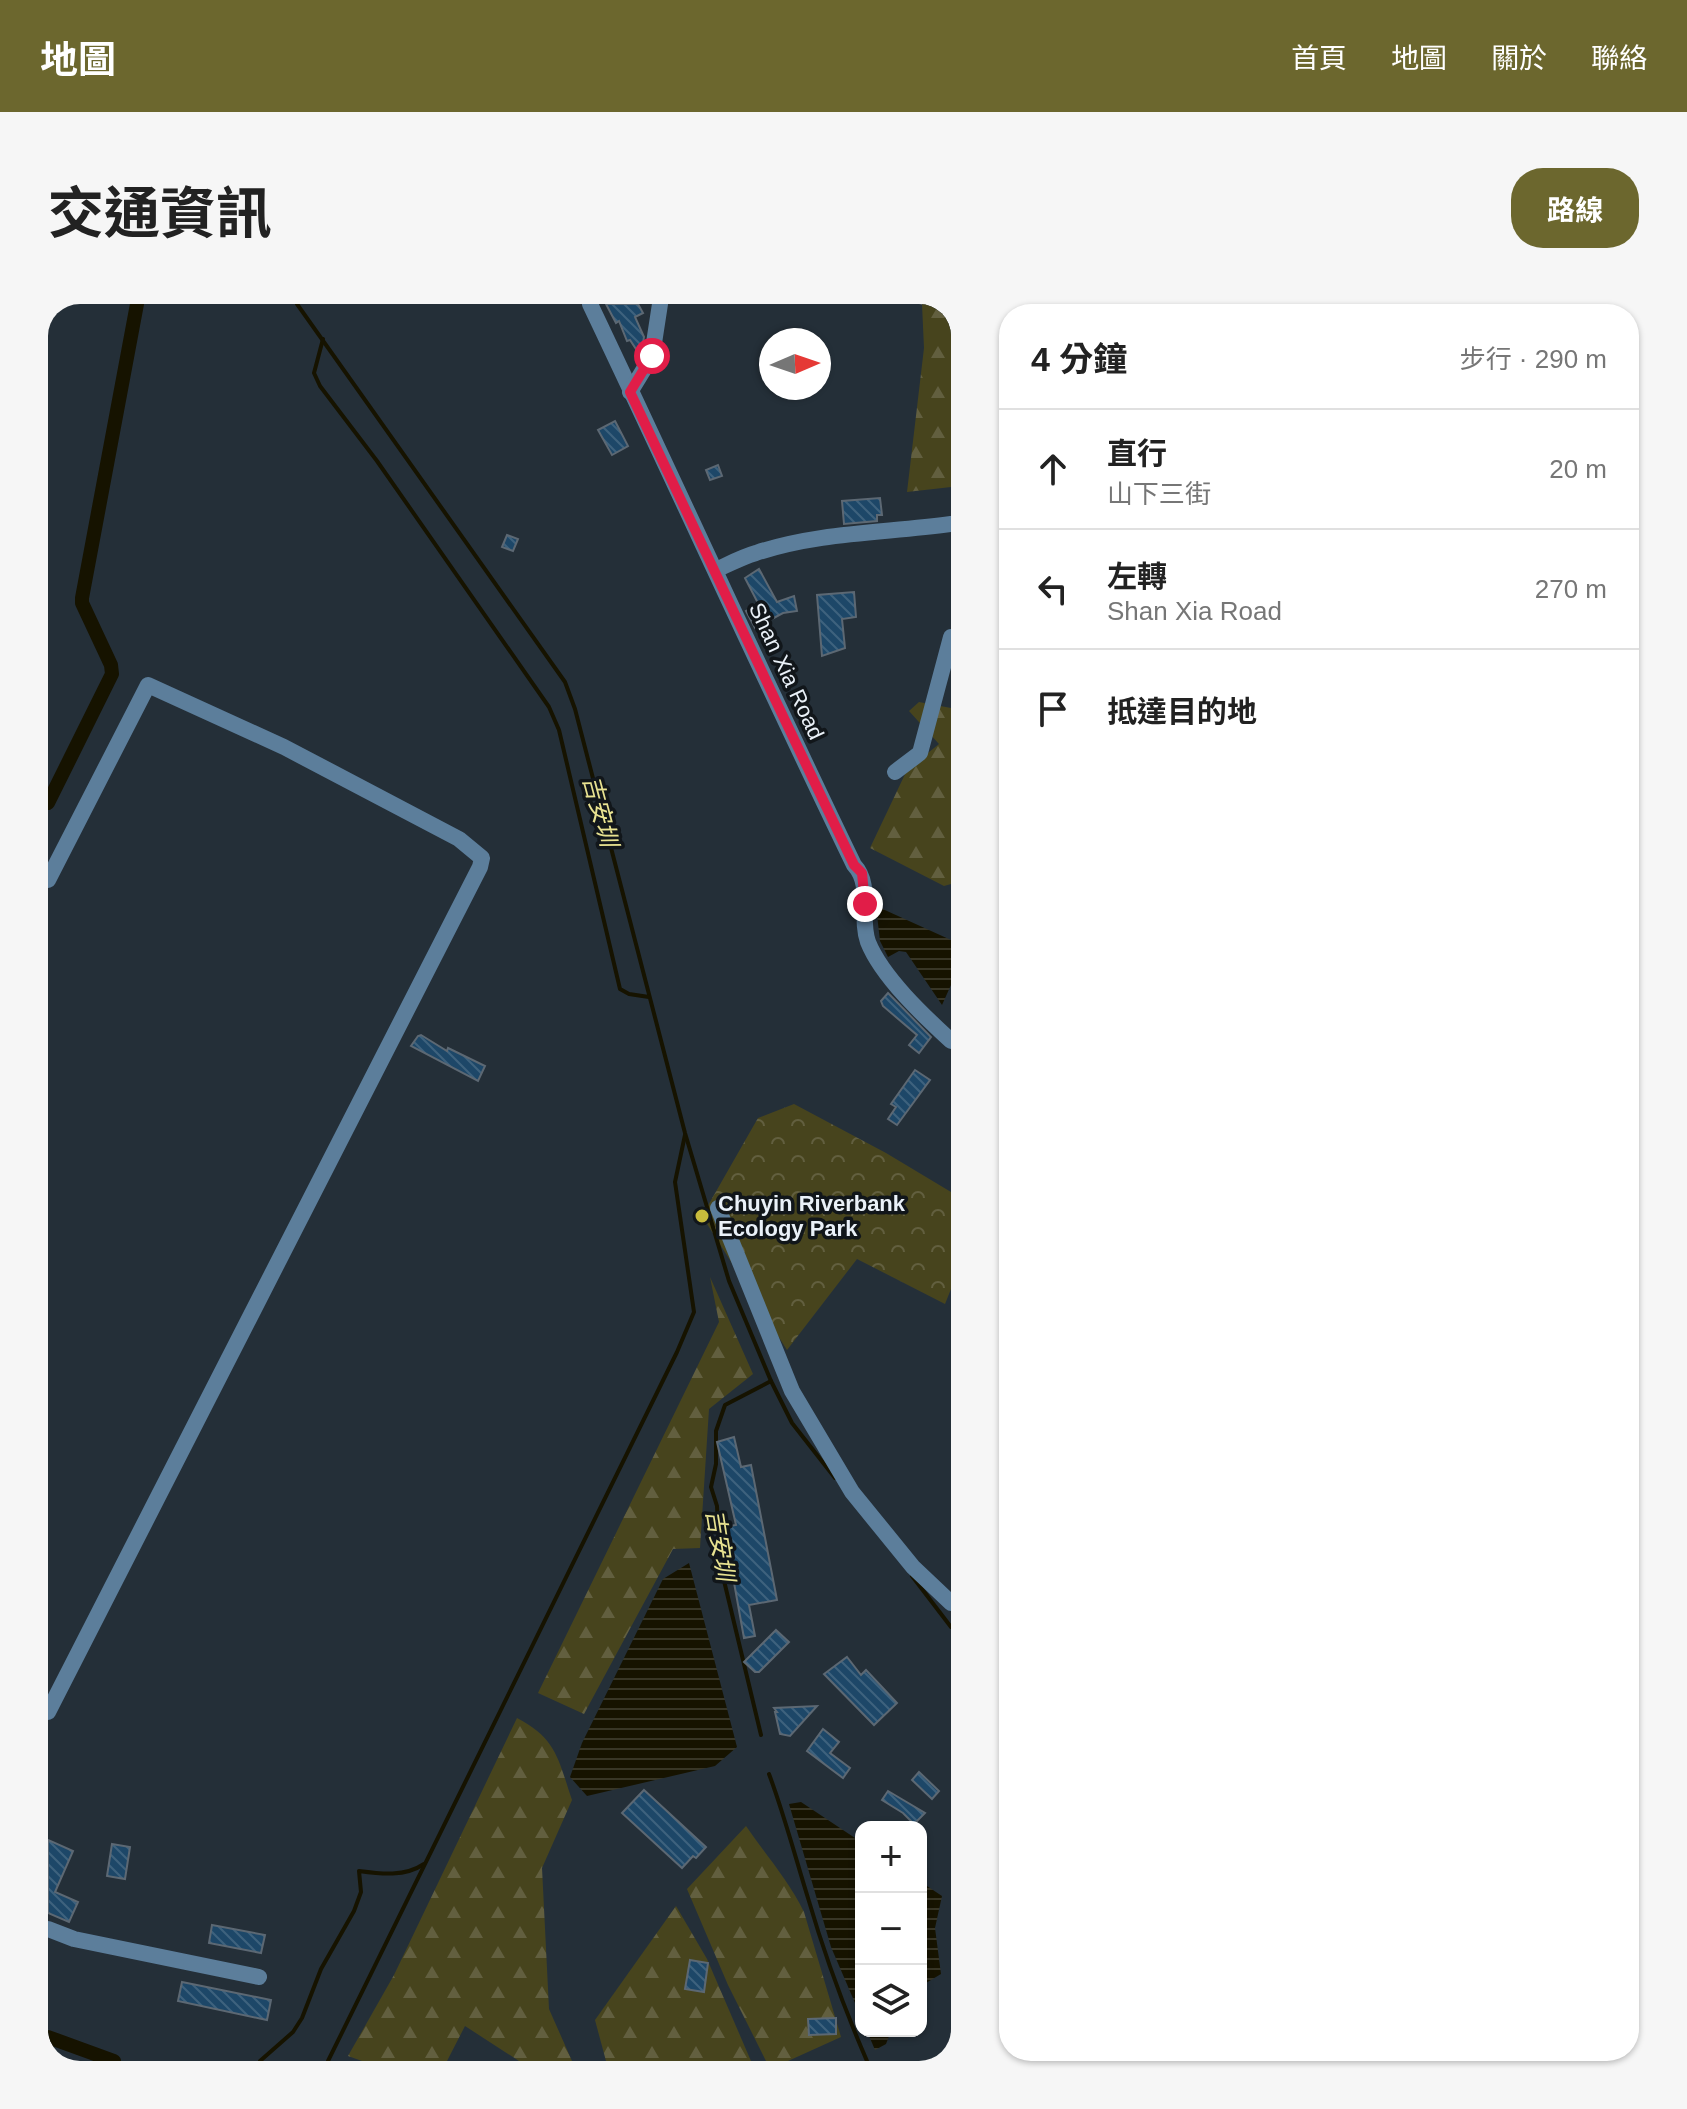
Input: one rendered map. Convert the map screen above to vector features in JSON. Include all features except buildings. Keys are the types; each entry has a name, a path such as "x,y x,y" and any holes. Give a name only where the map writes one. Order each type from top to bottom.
{"street":[{"name":"Shan Xia Road","path":"590,304 854,865 862,873 867,937 871,948 912,1002 951,1041"},
{"path":"630,392 652,356 660,304"},
{"path":"716,570 754,553 802,541 838,534 900,531 951,524"},
{"path":"895,772 920,753 951,637"},
{"path":"48,880 148,685 311,761 459,839 482,858 48,1712"},
{"path":"718,1208 800,1404 852,1492 913,1567 951,1603"},
{"path":"48,1929 74,1939 259,1977"}],"green space":[{"path":"922,304 951,304 951,487 907,492 924,348"},
{"path":"919,702 951,708 951,884 944,886 870,848 907,770 939,744 909,711"},
{"path":"794,1104 951,1192 951,1289 945,1304 857,1259 787,1350 702,1216 758,1118"},
{"path":"710,1277 753,1374 709,1409 700,1548 673,1549 584,1714 538,1693 719,1322"},
{"path":"517,1718 548,1742 559,1762 572,1800 542,1868 549,2009 572,2061 519,2061 465,2026 447,2061 362,2061 348,2056 394,1975"},
{"path":"746,1826 804,1912 841,2037 788,2061 766,2061 728,1985 687,1889"},
{"path":"676,1906 707,1959 751,2061 606,2061 595,2020"}],"shaded area":[{"path":"876,906 951,940 951,985 942,1005 906,952 899,951 888,957 880,941"},
{"path":"689,1563 737,1747 715,1766 587,1796 570,1777 582,1743 663,1579"},
{"path":"801,1802 855,1838 855,2003 831,1947 789,1804"},
{"path":"927,1886 942,1896 935,1928 941,1974 927,1982"},
{"path":"870,2037 889,2037 886,2044 875,2050"}],"waterway":[{"path":"48,803 112,674 82,598 137,304"},
{"name":"吉安圳","path":"297,304 565,682 575,709 685,1133 729,1281 792,1423 835,1478"},
{"path":"323,339 314,373 320,386 377,461 549,707 559,730 620,989 629,994 649,997"},
{"path":"328,2061 694,1312 675,1182 685,1135"},
{"name":"吉安圳","path":"761,1735 720,1564 717,1506 711,1487 716,1464 716,1431 725,1405 771,1381"},
{"name":"吉安圳","path":"912,1576 951,1627"},
{"name":"吉安圳","path":"769,1774 814,1919 842,2001 867,2061"},
{"path":"260,2061 293,2032 302,2018 321,1969 354,1911 361,1892 359,1871 401,1873 424,1864"},
{"path":"48,2037 114,2061"}],"place":[{"name":"Chuyin Riverbank Ecology Park","path":"702,1216"}],"route":[{"path":"652,356 630,392 709,553 854,865 862,873 865,904"}]}
